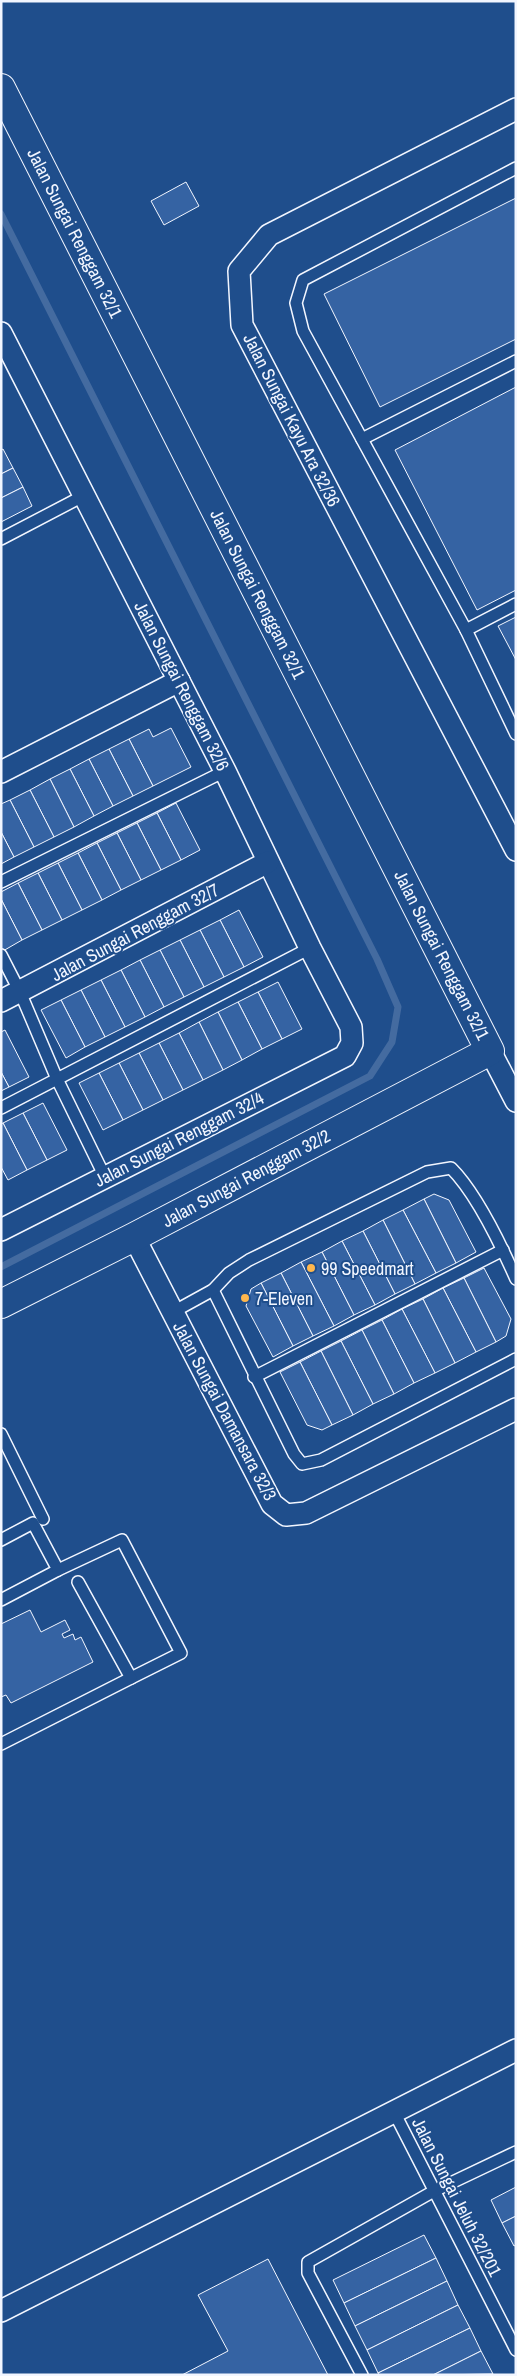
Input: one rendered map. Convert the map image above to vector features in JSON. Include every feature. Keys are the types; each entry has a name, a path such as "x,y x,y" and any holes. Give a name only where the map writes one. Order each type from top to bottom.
{"street":[{"name":"Jalan Sungai Renggam 32/1","path":"1,88 516,1101"},
{"name":"Jalan Sungai Kayu Ara 32/36","path":"516,109 268,235 240,271 242,325 516,850"},
{"name":"Jalan Sungai Renggam 32/6","path":"1,333 225,771 310,948 351,1027 352,1043"},
{"path":"1,772 179,681"},
{"name":"Jalan Sungai Renggam 32/7","path":"1,1001 268,862"},
{"name":"Jalan Sungai Renggam 32/4","path":"1,1230 345,1056 352,1043"},
{"name":"Jalan Sungai Renggam 32/2","path":"1,1304 134,1237 490,1051"},
{"name":"Jalan Sungai Damansara 32/3","path":"134,1237 272,1504 286,1515 306,1513 516,1409"},
{"path":"1,2311 516,2050"}],"lane":[{"path":"516,168 303,280 296,303 303,331 466,630 516,734"},
{"path":"362,439 516,361"},
{"path":"1,539 85,495"},
{"path":"466,630 516,604"},
{"path":"1,882 225,771"},
{"path":"1,1108 310,948"},
{"path":"1,955 20,992 57,1080 105,1177"},
{"path":"173,1312 213,1290 229,1273 249,1260 427,1172 451,1168 462,1178 503,1250 516,1279"},
{"path":"254,1377 503,1250"},
{"path":"213,1290 254,1377 294,1454 302,1464 321,1460 516,1359"},
{"path":"1,1434 43,1519"},
{"path":"1,1540 34,1523 58,1570"},
{"path":"1,1600 58,1570 122,1540 181,1653 1,1744"},
{"path":"78,1582 130,1678"},
{"name":"Jalan Sungai Jeluh 32/201","path":"394,2112 516,2350"},
{"path":"362,2375 308,2273 308,2262 434,2191 516,2152"}],"building":[{"path":"186,182 199,206 164,225 151,201"},
{"path":"516,198 516,339 380,407 324,294"},
{"path":"516,387 516,590 477,610 395,450"},
{"path":"3,449 13,468 1,474 1,450"},
{"path":"13,468 23,487 1,498 1,474"},
{"path":"23,487 32,506 1,522 1,498"},
{"path":"516,617 516,660 498,626"},
{"path":"171,728 191,767 153,786 129,739 149,729 153,737"},
{"path":"129,739 153,786 133,796 109,749"},
{"path":"109,749 133,796 113,806 89,759"},
{"path":"89,759 113,806 94,816 70,769"},
{"path":"70,769 94,816 74,827 50,779"},
{"path":"50,779 74,827 54,837 30,790"},
{"path":"30,790 54,837 34,847 10,800"},
{"path":"10,800 34,847 14,857 1,832 1,804"},
{"path":"176,803 200,850 181,860 157,813"},
{"path":"157,813 181,860 161,870 137,823"},
{"path":"137,823 161,870 141,880 117,833"},
{"path":"1,832 14,857 1,864"},
{"path":"117,833 141,880 121,890 97,843"},
{"path":"97,843 121,890 102,900 78,853"},
{"path":"78,853 102,900 82,910 58,863"},
{"path":"58,863 82,910 62,920 38,873"},
{"path":"38,873 62,920 42,930 18,883"},
{"path":"18,883 42,930 22,940 1,899 1,892"},
{"path":"1,899 22,940 3,951 1,948"},
{"path":"239,910 263,957 244,967 220,920"},
{"path":"220,920 244,967 224,977 200,930"},
{"path":"200,930 224,977 204,987 180,940"},
{"path":"180,940 204,987 184,997 160,950"},
{"path":"160,950 184,997 164,1007 140,960"},
{"path":"140,960 164,1007 145,1017 121,970"},
{"path":"121,970 145,1017 125,1027 101,980"},
{"path":"101,980 125,1027 105,1037 81,990"},
{"path":"278,982 302,1029 282,1039 258,992"},
{"path":"81,990 105,1037 85,1047 61,1000"},
{"path":"258,992 282,1039 262,1049 238,1002"},
{"path":"61,1000 85,1047 66,1058 41,1010"},
{"path":"238,1002 262,1049 242,1060 218,1012"},
{"path":"218,1012 242,1060 223,1070 199,1022"},
{"path":"199,1022 223,1070 203,1080 179,1033"},
{"path":"5,1030 29,1077 9,1087 1,1072 1,1032"},
{"path":"179,1033 203,1080 183,1090 159,1043"},
{"path":"159,1043 183,1090 163,1100 139,1053"},
{"path":"139,1053 163,1100 143,1110 119,1063"},
{"path":"119,1063 143,1110 123,1120 99,1073"},
{"path":"1,1072 9,1087 1,1091"},
{"path":"99,1073 123,1120 103,1130 79,1083"},
{"path":"43,1103 67,1150 47,1160 23,1113"},
{"path":"23,1113 47,1160 27,1170 3,1123"},
{"path":"3,1123 27,1170 8,1180 1,1167 1,1124"},
{"path":"434,1194 449,1200 476,1252 456,1263 424,1199"},
{"path":"424,1199 456,1263 436,1273 403,1210"},
{"path":"403,1210 436,1273 415,1284 383,1220"},
{"path":"383,1220 415,1284 395,1294 363,1231"},
{"path":"363,1231 395,1294 375,1305 342,1241"},
{"path":"342,1241 375,1305 354,1315 322,1252"},
{"path":"322,1252 354,1315 334,1326 301,1262"},
{"path":"301,1262 334,1326 313,1336 281,1273"},
{"path":"484,1268 511,1319 506,1336 496,1342 464,1278"},
{"path":"281,1273 313,1336 293,1346 261,1283"},
{"path":"464,1278 496,1342 476,1352 443,1288"},
{"path":"261,1283 293,1346 273,1357 246,1306 251,1289"},
{"path":"443,1288 476,1352 455,1363 423,1299"},
{"path":"423,1299 455,1363 435,1373 402,1309"},
{"path":"402,1309 435,1373 414,1383 382,1320"},
{"path":"382,1320 414,1383 394,1394 362,1330"},
{"path":"362,1330 394,1394 373,1404 341,1341"},
{"path":"341,1341 373,1404 353,1415 321,1351"},
{"path":"321,1351 353,1415 332,1425 300,1362"},
{"path":"300,1362 332,1425 322,1430 307,1425 280,1372"},
{"path":"30,1610 41,1632 65,1620 70,1630 62,1634 64,1638 73,1634 75,1640 81,1637 93,1662 11,1703 6,1695 1,1697 1,1624"},
{"path":"516,2187 516,2216 502,2223 491,2200"},
{"path":"516,2216 516,2245 514,2246 502,2223"},
{"path":"424,2235 436,2258 344,2303 333,2280"},
{"path":"436,2258 447,2281 355,2326 344,2303"},
{"path":"268,2259 328,2375 182,2375 228,2351 198,2295"},
{"path":"447,2281 458,2305 367,2350 355,2326"},
{"path":"458,2305 470,2328 378,2373 367,2350"},
{"path":"470,2328 481,2351 433,2375 379,2375 378,2373"},
{"path":"481,2351 493,2374 433,2375"}],"waterway":[{"path":"1,214 377,959 398,1007 392,1042 370,1076 1,1267"}],"place":[{"name":"99 Speedmart","path":"311,1268"},
{"name":"7-Eleven","path":"245,1298"}]}
